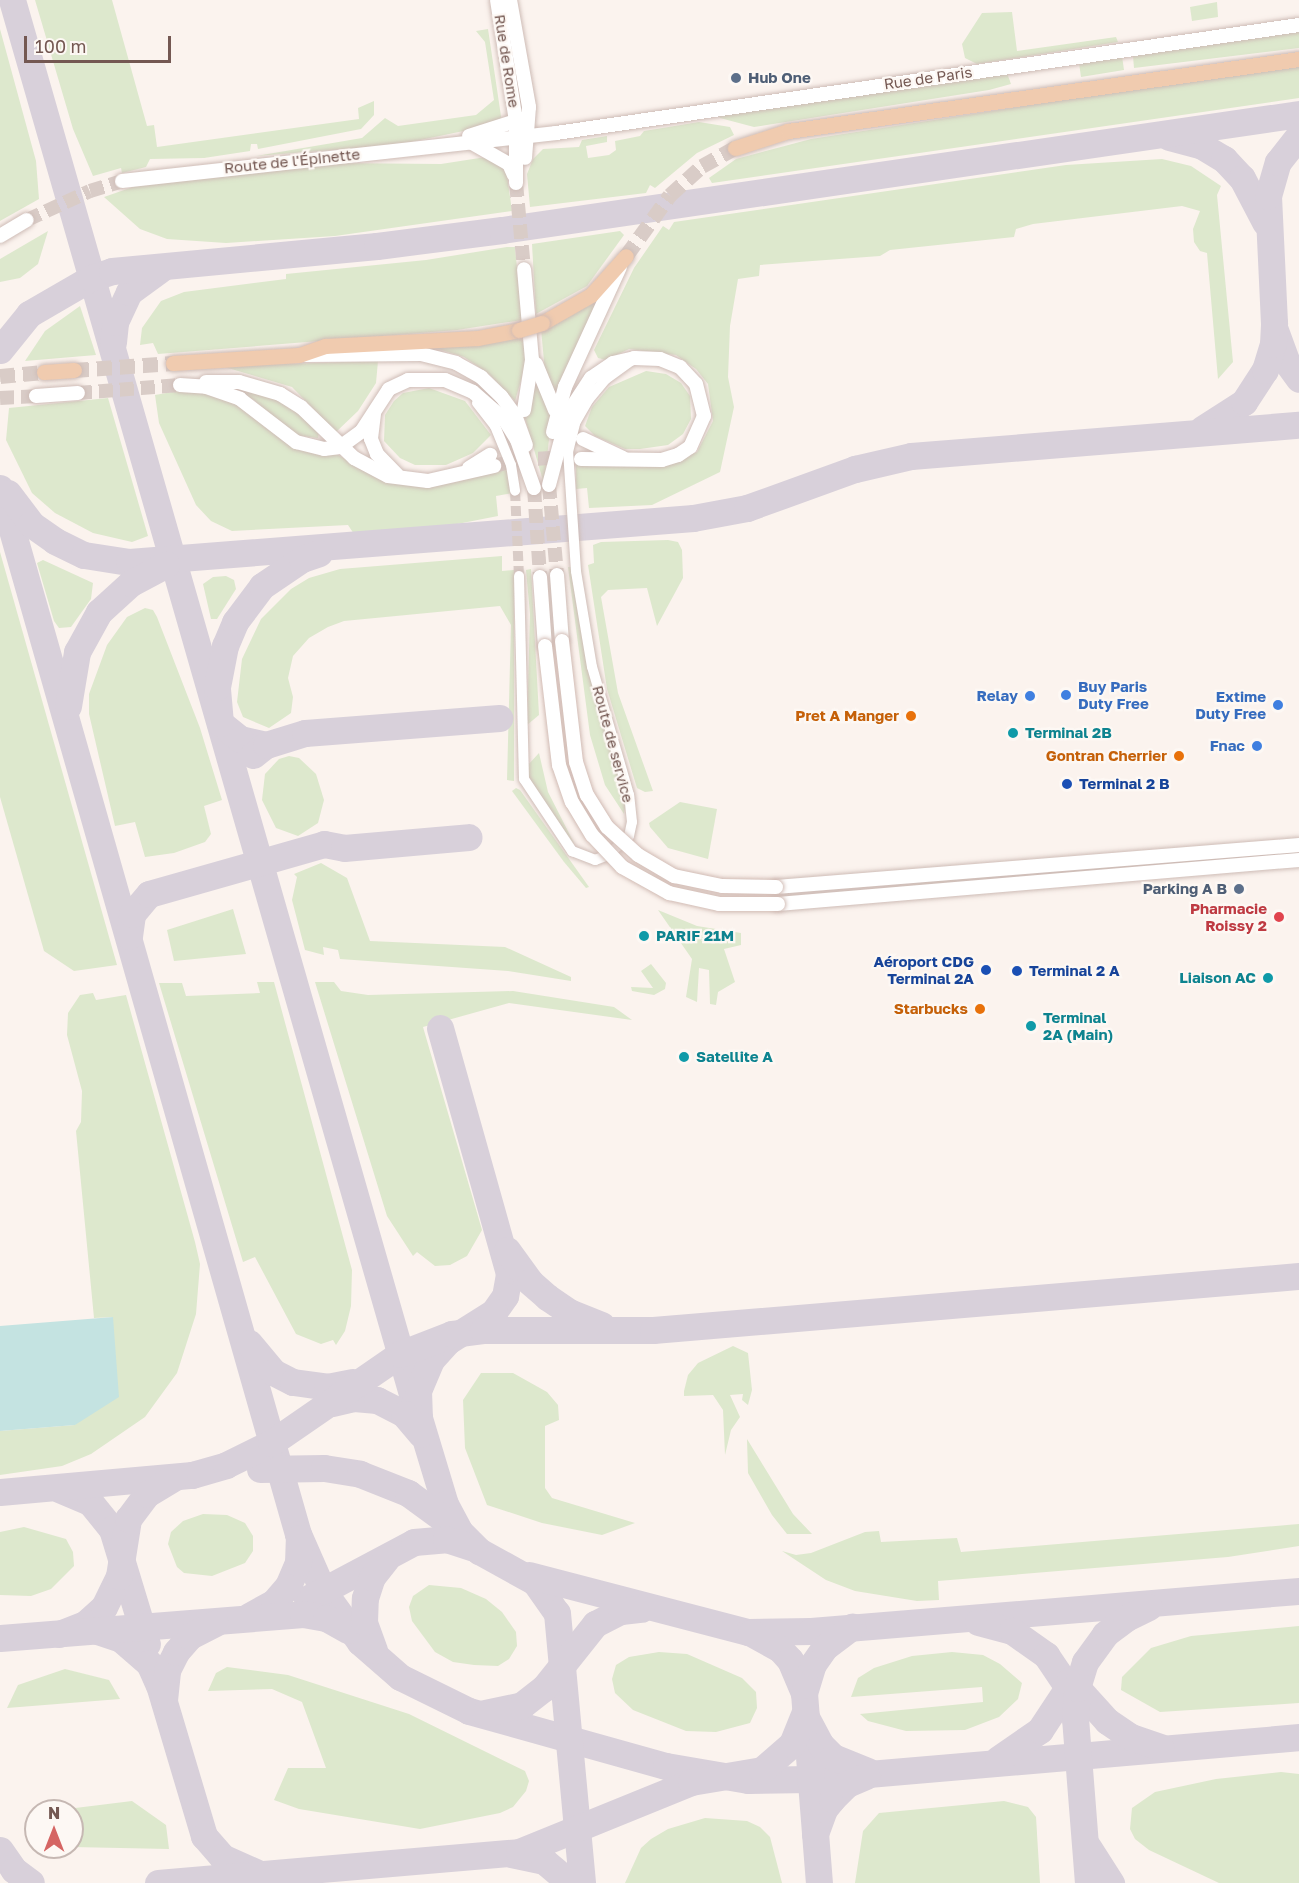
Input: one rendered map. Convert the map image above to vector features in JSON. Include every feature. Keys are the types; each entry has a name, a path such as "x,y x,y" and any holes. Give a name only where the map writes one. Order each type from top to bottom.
{"main road":[{"name":"Rue de Rome","path":"497,0 523,119"},
{"name":"Rue de Rome","path":"510,0 523,119 522,137"},
{"name":"Rue de Paris","path":"525,158 522,137 1299,25"},
{"path":"735,148 788,131 1299,58"},
{"name":"Route de l'Épinette","path":"467,144 469,136 523,119"},
{"name":"Rue de Paris","path":"516,183 525,158 539,142 556,133"},
{"name":"Route de l'Épinette","path":"122,182 205,169 522,137"},
{"path":"516,183 522,137"},
{"path":"467,144 509,164 516,183"},
{"path":"0,236 27,220"},
{"path":"299,355 325,346 525,334 591,294 626,255"},
{"path":"581,459 662,460 690,447 702,424 703,400 696,384 680,367 660,359 634,358 613,363 591,378 578,395 561,434 549,485 552,435 565,387 626,255"},
{"path":"524,269 525,334 531,386 524,410"},
{"path":"525,334 538,375 555,410"},
{"path":"172,363 299,355 421,354 456,363 481,377 515,415 524,437 534,488 517,440 504,419 473,392 445,380 408,380 389,389 375,406 361,432 340,447 324,449 296,442 240,399 213,389 180,385 239,382 280,394 301,407 340,447 371,468 411,480 452,477 492,460"},
{"path":"44,372 74,370"},
{"path":"36,396 78,393"},
{"path":"375,406 372,439 377,454 397,475 411,480"},
{"path":"583,439 602,451 643,461"},
{"path":"557,574 568,720 587,795 607,826 630,848 674,876 722,886 776,887 1299,845"},
{"path":"540,577 552,724 559,765 572,802 592,835 622,867 669,893 719,904 778,904 1299,860"}],"street":[{"name":"Route de service","path":"519,576 524,779 572,851 595,860 629,836 632,822 629,795 592,667 576,572 568,452 575,423 589,399 606,379 634,358"},
{"path":"445,380 478,404 495,426 511,465 515,491"}],"green space":[{"path":"35,0 112,0 147,126 154,125 157,147 359,119 358,108 374,101 374,115 361,129 258,149 257,144 251,144 250,151 204,158 150,159 146,167 122,173 121,168 93,176 73,129"},
{"path":"1217,2 1218,17 1192,21 1190,7"},
{"path":"1012,12 1017,51 1116,37 1118,42 977,64 965,58 962,44 982,13"},
{"path":"0,29 36,161 39,199 0,221"},
{"path":"488,29 502,123 396,145 256,156 362,138 385,118 398,126 476,115 494,100 485,42 476,31"},
{"path":"1299,32 1299,48 1134,68 1133,56"},
{"path":"1122,56 1124,70 1081,77 1079,63"},
{"path":"1299,67 1299,98 712,183 709,178 736,159 811,139 1245,72"},
{"path":"1007,73 1011,84 989,90 754,127 720,118 718,114"},
{"path":"699,122 730,127 734,135 697,153 655,188 650,185 646,193 530,207 527,174 533,159 543,149 579,147 582,140 607,136 607,142 586,146 588,158 609,155 616,150 615,141 640,136 644,131"},
{"path":"486,157 506,168 512,211 335,236 226,243 167,239 140,229 104,197 153,180 333,163 441,164"},
{"path":"1162,159 1191,166 1221,186 1217,195 1233,362 1218,379 1207,253 1200,251 1194,242 1193,229 1200,211 1182,206 1033,224 1016,229 1014,237 890,250 880,256 760,265 759,276 738,279 730,326 728,377 734,407 720,472 652,505 589,508 587,488 576,489 576,462 665,466 697,452 713,421 708,384 696,369 676,355 629,349 606,360 598,358 594,350 634,268 663,226 669,230 674,222 1066,165"},
{"path":"48,231 38,264 20,278 0,282 0,259"},
{"path":"620,231 624,235 587,286 536,314 532,244"},
{"path":"515,247 522,320 457,330 158,354 153,343 140,345 142,328 161,301 184,292 286,279 286,274 426,260"},
{"path":"603,290 558,398 545,372 541,329"},
{"path":"80,306 96,355 25,361 45,331"},
{"path":"524,334 526,363 515,401 489,374 464,357 435,348"},
{"path":"378,361 376,383 358,411 336,432 292,387 221,366"},
{"path":"646,371 666,374 681,383 690,396 691,419 683,434 668,445 640,449 625,449 595,436 585,426 592,407 609,387"},
{"path":"537,384 552,413 544,484 524,415 533,385"},
{"path":"225,385 256,389 292,407 319,432 318,438 295,435 254,400"},
{"path":"429,388 465,401 491,435 473,453 446,465 415,465 400,458 384,441 385,415 394,401 403,393"},
{"path":"189,389 215,393 243,405 311,452 338,455 387,480 408,485 452,483 507,469 512,493 496,496 498,516 360,543 348,525 232,531 211,521 196,505 159,423 155,395"},
{"path":"108,398 148,536 132,542 93,533 55,513 32,493 6,440 9,408"},
{"path":"668,540 678,542 682,550 683,578 657,626 647,588 608,590 601,597 618,693 653,791 645,792 637,788 607,689 588,565 594,563 593,545 601,542"},
{"path":"0,552 117,965 74,971 44,951 0,797"},
{"path":"502,556 502,571 514,570 514,781 507,780 511,625 500,606 344,621 328,627 309,638 293,656 288,678 293,697 291,713 269,728 243,717 237,702 242,659 261,619 291,589 309,578 340,569"},
{"path":"43,560 93,583 91,599 71,627 59,628 54,621 37,563"},
{"path":"568,567 572,567 586,655 626,804 624,814 605,785 590,735"},
{"path":"531,569 539,715 527,725 530,614 526,570"},
{"path":"226,576 234,580 236,589 217,619 211,619 203,584 213,577"},
{"path":"145,608 153,610 157,617 200,728 222,800 204,806 211,834 205,842 174,853 145,857 135,822 115,826 89,714 89,694 107,645 127,617"},
{"path":"539,753 548,792 575,845 530,782 527,766"},
{"path":"289,756 299,758 316,774 324,800 318,823 298,836 276,828 262,800 265,774 279,759"},
{"path":"516,788 520,790 589,887 586,888 564,862 512,791"},
{"path":"680,802 717,809 708,859 668,848 650,827 649,823"},
{"path":"321,863 347,878 370,941 505,947 571,977 571,981 508,971 340,959 338,950 323,947 324,955 305,950 292,900 297,877 294,874"},
{"path":"233,909 246,954 174,961 167,930"},
{"path":"658,910 697,926 741,933 741,945 724,949 735,982 718,992 716,1005 710,1004 709,970 699,968 697,1002 686,997 692,959"},
{"path":"651,964 666,983 665,989 654,995 632,991 631,987 653,988 641,971"},
{"path":"257,982 274,982 352,1270 351,1306 345,1331 336,1345 333,1340 321,1344 296,1334 255,1257 243,1262 159,983 182,983 186,996 260,993"},
{"path":"315,982 334,982 341,991 368,995 513,991 614,1007 632,1020 509,1003 423,1027 482,1230 467,1256 450,1265 435,1266 417,1252 413,1256 387,1216"},
{"path":"93,993 96,1000 126,995 200,1264 196,1314 177,1373 145,1417 91,1454 62,1466 0,1475 0,1431 75,1425 113,1317 94,1318 76,1131 81,1122 82,1091 67,1035 68,1013 80,995"},
{"path":"733,1346 748,1353 752,1390 748,1405 742,1400 743,1394 730,1395 740,1417 731,1430 725,1455 723,1410 713,1395 684,1396 684,1391 688,1375 698,1363"},
{"path":"481,1373 513,1373 547,1392 558,1405 559,1420 545,1426 545,1488 552,1498 635,1523 602,1535 542,1523 487,1505 465,1448 463,1400"},
{"path":"747,1439 793,1514 812,1534 787,1534 772,1515 748,1473"},
{"path":"203,1514 227,1515 245,1523 253,1536 253,1551 245,1563 212,1576 184,1573 177,1567 168,1544 171,1532 183,1521"},
{"path":"1299,1524 1299,1546 1228,1557 938,1581 939,1600 917,1601 855,1591 826,1580 782,1551 796,1555 811,1553 865,1532 879,1531 881,1542 957,1538 961,1552"},
{"path":"24,1527 66,1539 73,1552 74,1566 51,1589 31,1596 0,1595 0,1532"},
{"path":"429,1585 461,1588 486,1599 502,1612 516,1632 517,1646 509,1659 498,1666 474,1665 453,1662 435,1652 412,1621 409,1607 413,1596"},
{"path":"1299,1626 1299,1703 1160,1712 1121,1690 1122,1677 1151,1648 1191,1636"},
{"path":"659,1652 687,1654 742,1678 756,1692 757,1708 750,1723 716,1732 686,1731 633,1710 615,1693 612,1679 616,1665 629,1657"},
{"path":"952,1652 983,1655 1000,1664 1022,1683 1018,1699 999,1717 965,1730 906,1731 868,1721 860,1714 983,1702 982,1687 851,1697 858,1678 874,1668 912,1656"},
{"path":"227,1667 288,1675 409,1714 525,1771 529,1781 526,1791 513,1807 500,1813 420,1829 299,1809 274,1800 288,1768 326,1768 302,1702 272,1689 208,1691 216,1673"},
{"path":"65,1669 109,1680 120,1699 7,1708 18,1685"},
{"path":"1281,1772 1299,1774 1299,1883 1219,1883 1149,1850 1135,1839 1130,1829 1132,1808 1155,1792 1216,1779"},
{"path":"132,1801 166,1825 169,1849 84,1847 84,1807"},
{"path":"1004,1801 1028,1807 1036,1817 1040,1883 855,1883 863,1831 879,1813"},
{"path":"705,1818 747,1821 760,1827 770,1837 782,1883 625,1883 641,1848 651,1839 668,1829"}],"water":[{"path":"113,1317 119,1397 75,1425 0,1431 0,1326"}],"taxiway":[{"path":"12,0 419,1418"},
{"path":"0,350 29,314 91,278 112,271 377,246 502,230 1299,114"},
{"path":"1202,429 1244,402 1265,370 1273,344 1274,323 1268,196 1278,162 1299,135"},
{"path":"1169,137 1202,146 1224,159 1242,178 1265,222"},
{"path":"113,342 115,322 129,292 161,269"},
{"path":"1275,330 1286,361 1299,379"},
{"path":"8,493 31,524 55,541 84,555 129,562 693,518 747,508 855,469 911,456 1299,425"},
{"path":"0,488 298,1534 323,1591 360,1642 400,1677 469,1711 666,1766 748,1780 810,1779 1299,1737"},
{"path":"266,745 240,739 220,723 217,687 225,646 235,622 262,586 302,559 319,553"},
{"path":"68,706 77,652 99,612 131,583 166,564"},
{"path":"253,755 266,745 305,733 499,718"},
{"path":"129,936 132,914 149,894 324,844 344,848 469,837"},
{"path":"440,1028 509,1274 505,1296 494,1312 448,1341 431,1360 418,1390 419,1418 445,1504 460,1532 479,1551 535,1582 557,1613 582,1883"},
{"path":"507,1250 530,1282 547,1297 569,1312 601,1325"},
{"path":"0,1492 192,1475 226,1465 271,1443 400,1354 452,1334 483,1330 653,1330 1299,1276"},
{"path":"249,1343 273,1372 293,1382 327,1387 353,1382"},
{"path":"332,1403 354,1398 377,1400 404,1414 421,1434"},
{"path":"260,1469 324,1468 360,1474 408,1493 453,1526"},
{"path":"59,1634 85,1624 104,1607 119,1576 128,1519 147,1494 174,1478"},
{"path":"59,1489 90,1502 112,1529 147,1644"},
{"path":"249,1616 274,1602 288,1586 298,1563 299,1538"},
{"path":"307,1599 414,1542 446,1539 474,1548"},
{"path":"374,1650 364,1622 365,1598 372,1577 386,1559"},
{"path":"529,1575 748,1632 811,1631 1299,1591"},
{"path":"1088,1883 1075,1719 1077,1688 1085,1662 1105,1634 1126,1618 1149,1607"},
{"path":"485,1713 522,1705 544,1688 595,1624 621,1611 641,1609"},
{"path":"0,1638 303,1614 326,1618 348,1630"},
{"path":"978,1622 1012,1631 1046,1655 1068,1688 1074,1709"},
{"path":"164,1700 167,1670 176,1652 190,1636 215,1623"},
{"path":"804,1693 813,1664 825,1647 852,1627"},
{"path":"100,1632 121,1639 149,1663 159,1685 204,1836 222,1857 256,1872"},
{"path":"751,1633 780,1649 790,1660 804,1693 819,1883"},
{"path":"1070,1680 1107,1721 1131,1737 1160,1747"},
{"path":"998,1759 1040,1730 1073,1680"},
{"path":"158,1883 519,1852 691,1782 762,1770 792,1744 805,1712"},
{"path":"807,1719 821,1745 833,1757 868,1771"},
{"path":"815,1834 824,1809 832,1799 847,1784 866,1776"},
{"path":"1088,1847 1111,1883"},
{"path":"0,1850 14,1870 31,1883"},
{"path":"511,1854 544,1861 570,1883"}],"tunnel":[{"path":"626,256 670,195 702,166 735,148"},
{"path":"27,220 90,191 122,181"},
{"path":"516,183 524,269"},
{"path":"74,370 173,363"},
{"path":"0,376 44,372"},
{"path":"78,393 180,385"},
{"path":"0,398 36,396"},
{"path":"494,466 517,460 567,457"},
{"path":"549,485 557,575"},
{"path":"534,488 540,577"},
{"path":"515,491 519,576"}],"place":[{"name":"Hub One","path":"736,78"},
{"name":"Buy Paris Duty Free","path":"1066,695"},
{"name":"Relay","path":"1030,696"},
{"name":"Extime Duty Free","path":"1278,705"},
{"name":"Pret A Manger","path":"911,716"},
{"name":"Terminal 2B","path":"1013,733"},
{"name":"Fnac","path":"1257,746"},
{"name":"Gontran Cherrier","path":"1179,756"},
{"name":"Terminal 2 B","path":"1067,784"},
{"name":"Parking A B","path":"1239,889"},
{"name":"Pharmacie Roissy 2","path":"1279,917"},
{"name":"PARIF 21M","path":"644,936"},
{"name":"Aéroport CDG Terminal 2A","path":"986,970"},
{"name":"Terminal 2 A","path":"1017,971"},
{"name":"Liaison AC","path":"1268,978"},
{"name":"Starbucks","path":"980,1009"},
{"name":"Terminal 2A (Main)","path":"1031,1026"},
{"name":"Satellite A","path":"684,1057"}]}
